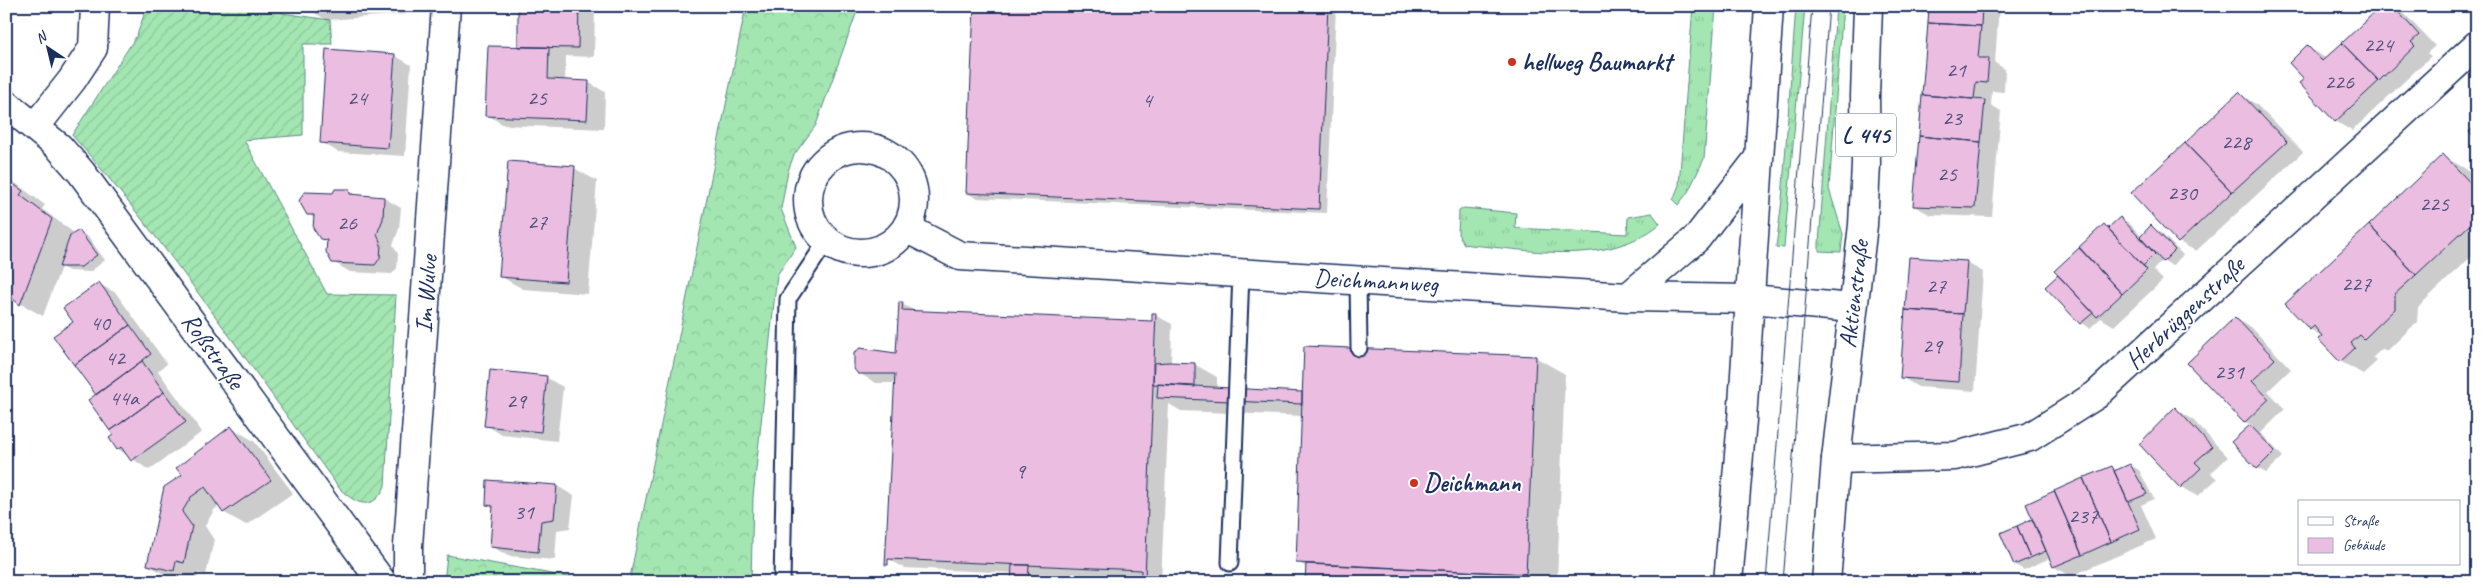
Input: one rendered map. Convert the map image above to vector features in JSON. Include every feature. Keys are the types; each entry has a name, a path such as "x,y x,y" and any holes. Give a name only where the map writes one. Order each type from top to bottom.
{"street":[{"path":"35,127 72,80 93,48 95,6"},
{"name":"Im Wulve","path":"408,582 409,536 446,6"},
{"path":"1728,582 1750,300 1769,6"},
{"name":"Aktienstraße","path":"1826,582 1836,459 1865,197 1868,6"},
{"name":"Herbrüggenstraße","path":"1836,459 1955,456 2030,437 2096,395 2477,44"},
{"name":"Roßstraße","path":"6,104 35,127 81,172 382,582"},
{"path":"865,147 883,151 898,162 908,176 914,194 913,212 906,228 894,242 878,252 860,254 842,251 826,242 816,231 807,203 809,185 817,169 831,156 847,148 865,147"},
{"path":"1628,297 1697,238 1758,159"},
{"name":"Deichmannweg","path":"906,228 960,256 1628,297 1750,300 1853,308"}],"lane":[{"path":"782,582 788,299 826,242"},
{"path":"1230,563 1241,273"},
{"path":"1358,280 1359,348"}],"green space":[{"path":"147,6 281,6 282,13 330,20 332,44 303,44 303,135 244,140 327,294 396,295 385,486 375,500 369,503 357,502 339,488 176,264 108,177 72,135 137,35"},
{"path":"746,6 859,6 816,125 794,155 788,171 781,209 796,247 777,275 753,497 751,582 629,582"},
{"path":"1693,6 1716,6 1704,159 1688,192 1678,205 1673,200 1679,185"},
{"path":"1796,6 1805,6 1784,248 1776,247 1782,200"},
{"path":"1836,6 1843,6 1829,189 1843,234 1841,252 1819,251"},
{"path":"1464,208 1516,213 1515,228 1627,234 1628,217 1652,213 1660,224 1639,237 1617,246 1593,251 1544,252 1519,250 1464,244 1458,234 1459,211"},
{"path":"447,555 596,582 444,582"}],"building":[{"path":"309,6 372,6 309,11"},
{"path":"518,6 579,6 578,48 518,47"},
{"path":"974,6 1328,6 1319,209 966,193"},
{"path":"1929,6 1982,6 1981,26 1928,23"},
{"path":"2381,6 2393,6 2419,35 2411,42 2415,46 2379,81 2342,43"},
{"path":"1928,23 1981,26 1978,58 1989,58 1987,83 1976,82 1974,99 1922,95"},
{"path":"2342,43 2379,81 2335,122 2299,83 2304,79 2289,63 2307,45 2322,61"},
{"path":"488,46 549,47 548,79 589,81 587,120 485,116"},
{"path":"326,49 395,54 388,148 320,143"},
{"path":"2239,92 2287,142 2232,192 2185,143"},
{"path":"1922,95 1985,100 1981,142 1919,136"},
{"path":"2477,125 2477,141 2469,132"},
{"path":"1919,136 1981,142 1975,208 1913,206"},
{"path":"2185,143 2232,192 2178,243 2131,193"},
{"path":"2443,154 2477,190 2477,218 2416,275 2369,225"},
{"path":"508,161 575,166 566,282 499,277"},
{"path":"6,179 23,191 20,195 52,219 20,305 6,293"},
{"path":"335,189 349,189 350,194 384,197 383,219 377,234 381,244 380,258 375,265 332,263 326,252 327,240 320,239 313,228 314,215 307,215 299,201 304,192 333,193"},
{"path":"2120,217 2155,254 2143,266 2108,228"},
{"path":"2104,224 2147,270 2122,294 2079,247"},
{"path":"2151,225 2175,250 2163,262 2140,237"},
{"path":"2369,225 2416,275 2395,294 2395,309 2364,339 2360,335 2351,343 2355,348 2340,362 2318,339 2322,336 2314,326 2310,330 2285,304"},
{"path":"79,230 97,255 81,267 59,267 70,236"},
{"path":"2079,248 2122,294 2097,317 2054,271"},
{"path":"1909,257 1967,261 1963,314 1905,310"},
{"path":"2058,275 2093,313 2080,324 2045,287"},
{"path":"99,282 130,325 74,365 53,336 73,322 63,308"},
{"path":"899,302 903,302 902,310 1152,321 1152,313 1156,313 1145,578 1141,577 1141,570 888,559 888,565 885,565 895,374 858,374 854,369 854,353 860,348 896,353"},
{"path":"1905,310 1963,314 1959,382 1900,378"},
{"path":"2235,317 2275,359 2252,381 2269,399 2244,423 2187,363"},
{"path":"130,325 151,354 96,395 74,365"},
{"name":"Deichmann","path":"1304,346 1536,356 1526,574 1296,563"},
{"path":"142,361 164,392 110,431 88,400"},
{"path":"1153,363 1195,363 1195,387 1153,384"},
{"path":"490,370 547,376 541,432 484,426"},
{"path":"1158,384 1302,392 1302,404 1157,398"},
{"path":"164,392 186,422 131,461 121,447 117,450 109,438 113,435 110,431"},
{"path":"2175,407 2212,447 2195,462 2201,468 2180,488 2139,444"},
{"path":"2250,425 2275,451 2257,469 2231,442"},
{"path":"231,426 271,480 223,513 205,487 191,497 182,512 192,526 184,563 176,561 174,571 147,565 164,487 182,475 176,468"},
{"path":"2130,464 2147,494 2128,502 2114,471"},
{"path":"2112,466 2140,529 2111,542 2083,478"},
{"path":"2083,478 2111,542 2082,555 2054,491"},
{"path":"487,480 557,485 554,519 541,521 538,552 490,547 493,506 486,505"},
{"path":"2054,491 2082,555 2053,567 2026,504"},
{"path":"2032,519 2046,551 2030,558 2017,526"},
{"path":"2017,526 2030,558 2014,565 2000,533"},
{"name":"Deichmann","path":"1306,564 1526,574 1526,582 1305,582"},
{"path":"1012,565 1029,565 1028,582 1011,582"}],"tram line":[{"path":"1766,582 1812,6"},
{"path":"1783,582 1829,6"}],"place":[{"name":"hellweg Baumarkt","path":"1512,62"},
{"name":"Deichmann","path":"1414,483"}]}
